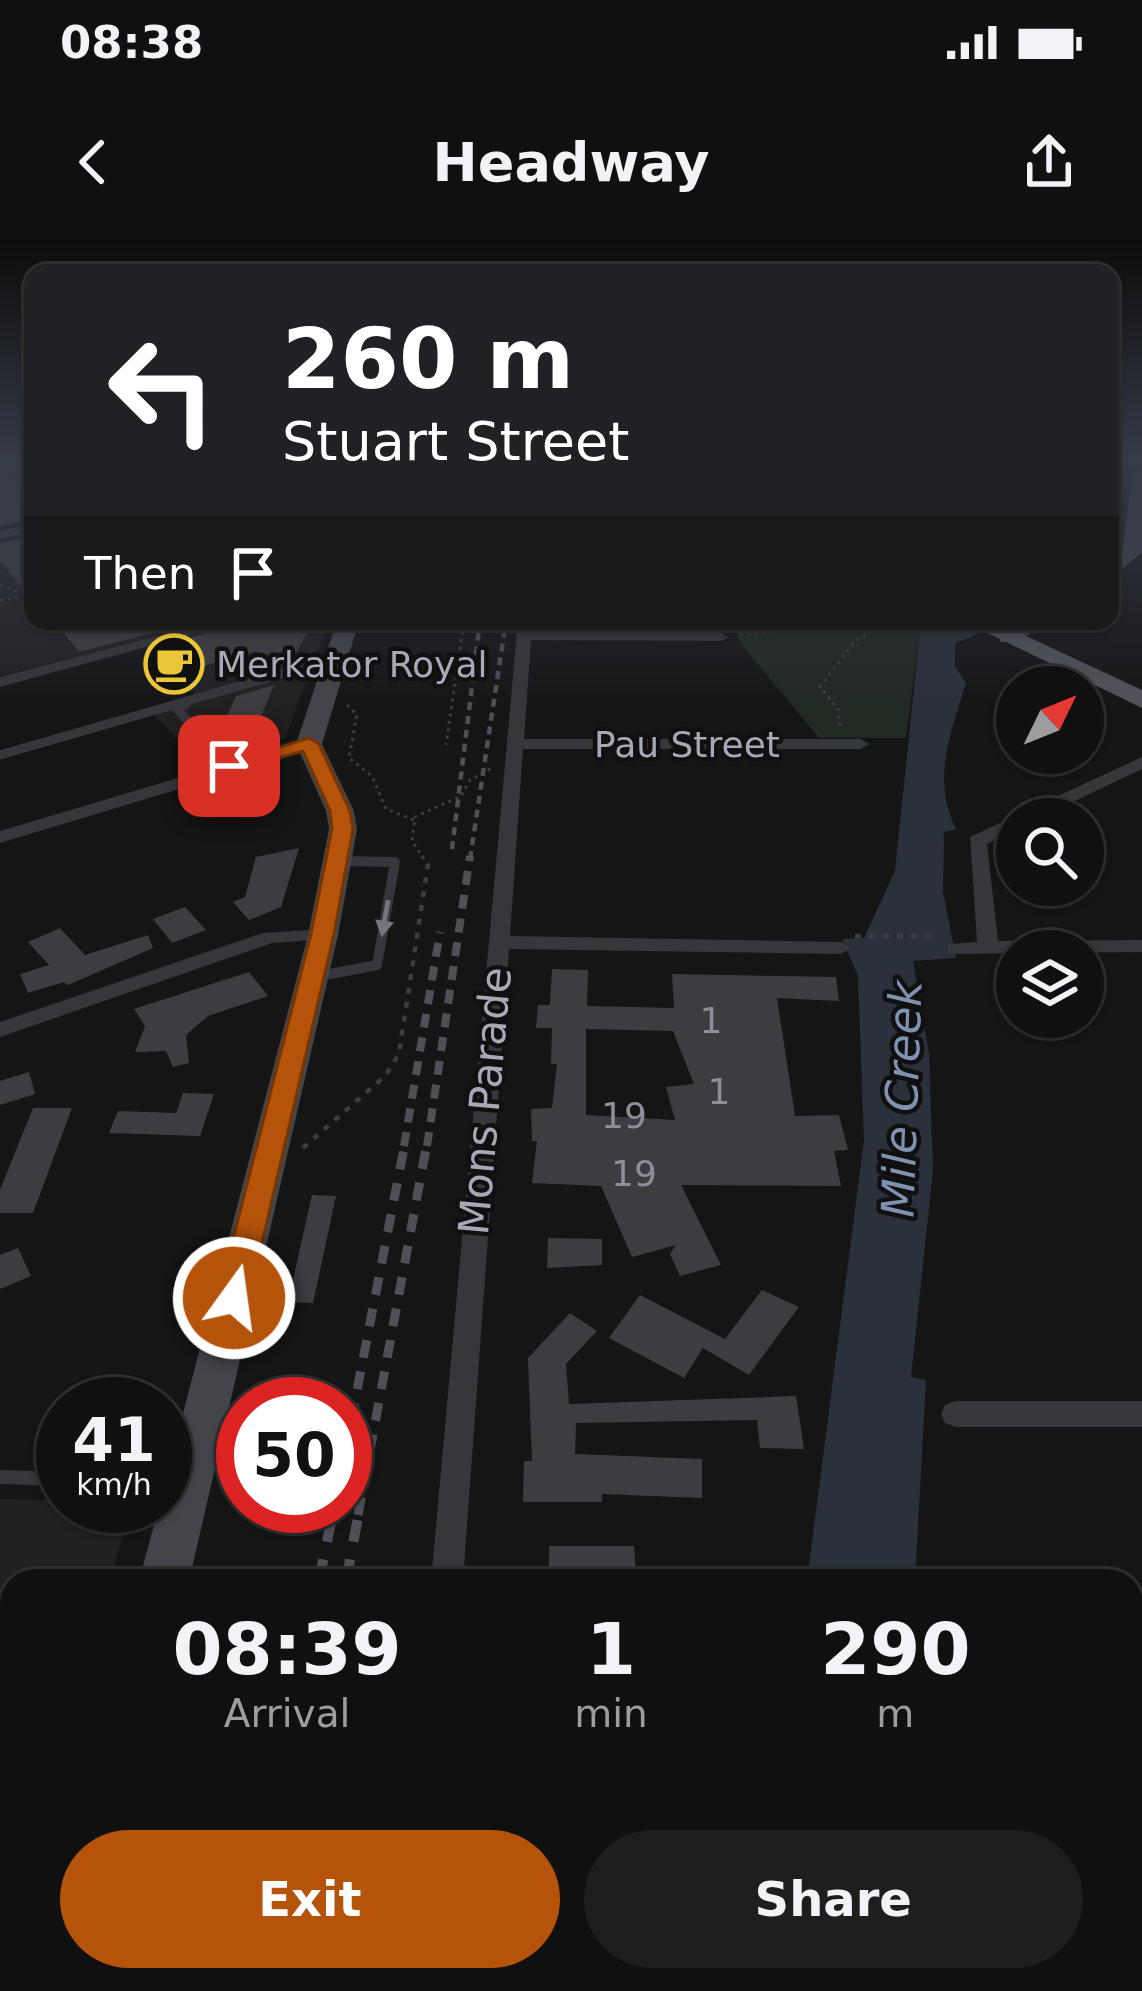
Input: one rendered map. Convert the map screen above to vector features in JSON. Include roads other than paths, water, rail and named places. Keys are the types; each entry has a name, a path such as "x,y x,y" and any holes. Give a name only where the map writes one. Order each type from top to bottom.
{"main road":[{"path":"192,1425 323,934 343,829 340,811 309,744 345,630"},
{"path":"993,630 1142,700"},
{"path":"166,1569 170,1533"}],"street":[{"path":"0,682 199,630"},
{"name":"Mons Parade","path":"448,1569 499,942 505,753 524,630"},
{"path":"549,630 721,637"},
{"path":"0,837 309,744"},
{"name":"Pau Street","path":"505,753 861,744"},
{"path":"988,948 979,838 1142,761"},
{"path":"0,1030 270,937 323,934"},
{"path":"499,942 849,942"},
{"path":"954,943 988,948 1141,948"},
{"path":"956,1414 1142,1414"}],"lane":[{"path":"0,754 336,662"},
{"path":"229,766 176,708 336,662"},
{"path":"312,978 377,965 395,862 337,861"},
{"path":"0,1478 36,1479"}],"water":[{"name":"Mile Creek","path":"920,630 980,630 955,643 955,667 966,683 944,774 956,829 944,832 943,892 956,958 913,961 929,1054 933,1170 911,1377 926,1380 916,1569 809,1569 864,1140 858,976 842,939 864,938 895,871"}],"railway":[{"path":"452,849 479,630"},
{"path":"470,859 505,630"},
{"path":"427,1146 470,856"},
{"path":"404,1146 440,932"},
{"path":"360,1377 405,1143"},
{"path":"372,1440 427,1143"},
{"path":"321,1569 329,1533"},
{"path":"348,1569 355,1533"}],"place":[{"name":"Merkator Royal","path":"174,664"}]}
